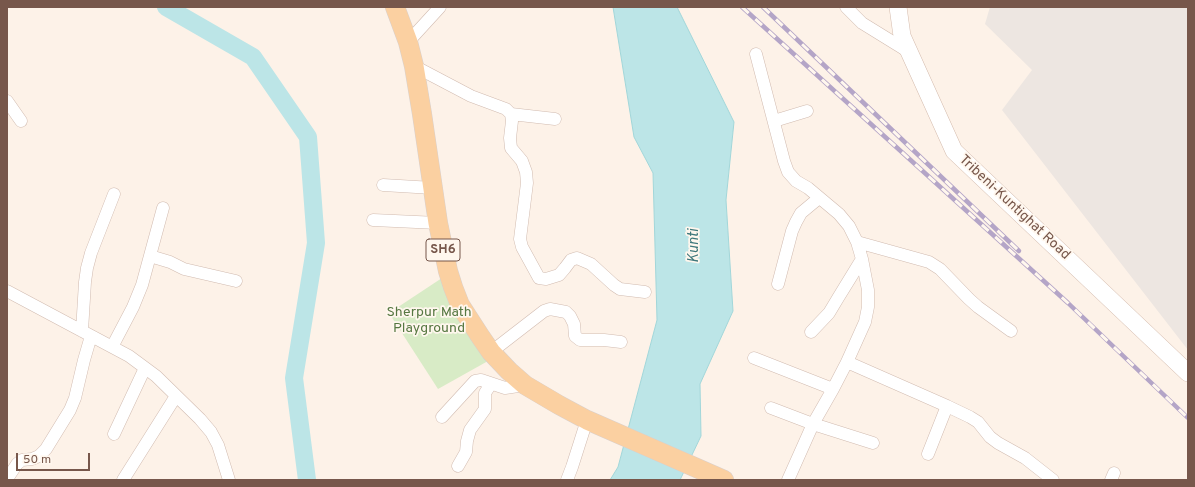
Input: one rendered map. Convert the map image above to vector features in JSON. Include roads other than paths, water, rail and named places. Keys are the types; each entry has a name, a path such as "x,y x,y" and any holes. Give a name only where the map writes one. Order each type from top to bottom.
{"main road":[{"name":"SH6","path":"395,7 408,42 414,66 438,223 448,271 460,305 491,352 525,385 595,423 724,480"},
{"name":"Tribeni-Kuntighat Road","path":"898,7 902,36 954,151 1188,373"}],"street":[{"path":"408,42 440,7"},
{"path":"846,7 862,23 910,52"},
{"path":"756,54 788,172 796,181 808,188 839,214 849,226 857,242 868,290 868,307 865,322 833,390 813,424 788,480"},
{"path":"414,66 471,96 506,109 511,114 511,148 522,161 526,172 527,183 521,228 521,243 539,278 546,279 559,275 571,260 577,258 591,264 614,285 620,288 645,292"},
{"path":"7,101 21,121"},
{"path":"774,121 807,111"},
{"path":"511,114 555,119"},
{"path":"383,185 433,188"},
{"path":"7,479 17,464 22,460 32,459 39,456 46,449 70,410 75,398 84,360 87,334 85,282 91,253 114,194"},
{"path":"778,284 792,231 796,222 801,213 819,198"},
{"path":"112,347 133,308 142,285 163,208"},
{"path":"373,220 438,223"},
{"path":"857,242 929,262 940,269 978,307 1010,331"},
{"path":"150,256 170,262 184,269 236,281"},
{"path":"811,332 829,313 862,259"},
{"path":"7,291 129,356 156,376 200,419 211,432 218,445 229,480"},
{"path":"491,352 544,311 550,309 566,312 570,316 574,324 575,336 580,340 621,342"},
{"path":"754,358 833,390"},
{"path":"847,362 947,406 978,422 990,437 998,444 1025,458 1053,480"},
{"path":"114,434 146,368"},
{"path":"442,417 475,382 481,380 505,388 525,385"},
{"path":"458,466 465,456 470,430 485,409 486,393 491,384"},
{"path":"123,480 176,396"},
{"path":"928,454 947,406"},
{"path":"770,408 813,424 873,443"},
{"path":"567,480 595,423"}],"water":[{"name":"Kunti","path":"613,7 677,7 734,122 726,200 733,311 700,384 701,436 680,480 610,480 618,467 657,320 653,173 634,137"}],"waterway":[{"path":"166,7 253,57 308,137 316,243 294,378 307,480"}],"railway":[{"path":"742,7 1068,303 1188,418"},
{"path":"763,7 1019,251"}],"park label":[{"name":"Sherpur Math Playground","path":"429,322"}]}
